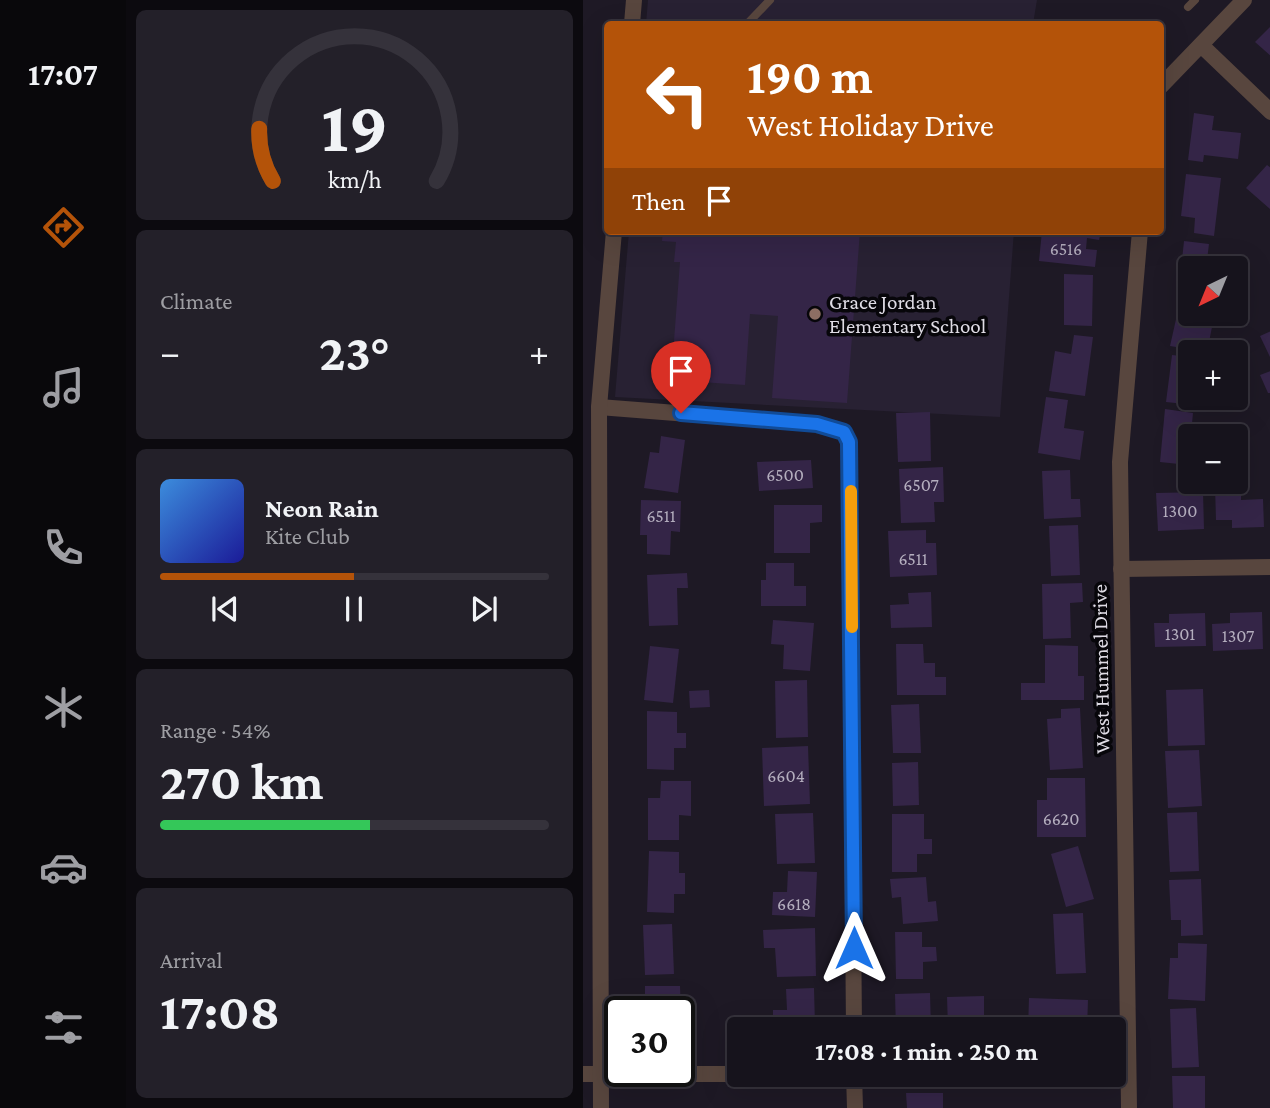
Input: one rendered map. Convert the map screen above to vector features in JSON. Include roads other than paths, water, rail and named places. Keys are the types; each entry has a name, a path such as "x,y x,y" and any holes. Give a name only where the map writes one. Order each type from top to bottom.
{"street":[{"path":"632,21 634,0"},
{"path":"1164,83 1244,0"},
{"path":"1201,44 1270,112"},
{"path":"601,1108 591,802 599,407 614,235"},
{"name":"West Hummel Drive","path":"1121,1017 1120,462 1140,235"},
{"path":"599,407 817,424 844,432 849,442 854,1017"},
{"path":"1121,569 1270,567"},
{"path":"583,1074 727,1073"},
{"path":"854,1087 854,1108"},
{"name":"West Hummel Drive","path":"1124,1087 1129,1108"}],"lane":[{"path":"750,21 770,0"},
{"path":"1188,7 1195,0"}],"place":[{"name":"Grace Jordan Elementary School","path":"815,314"}]}
